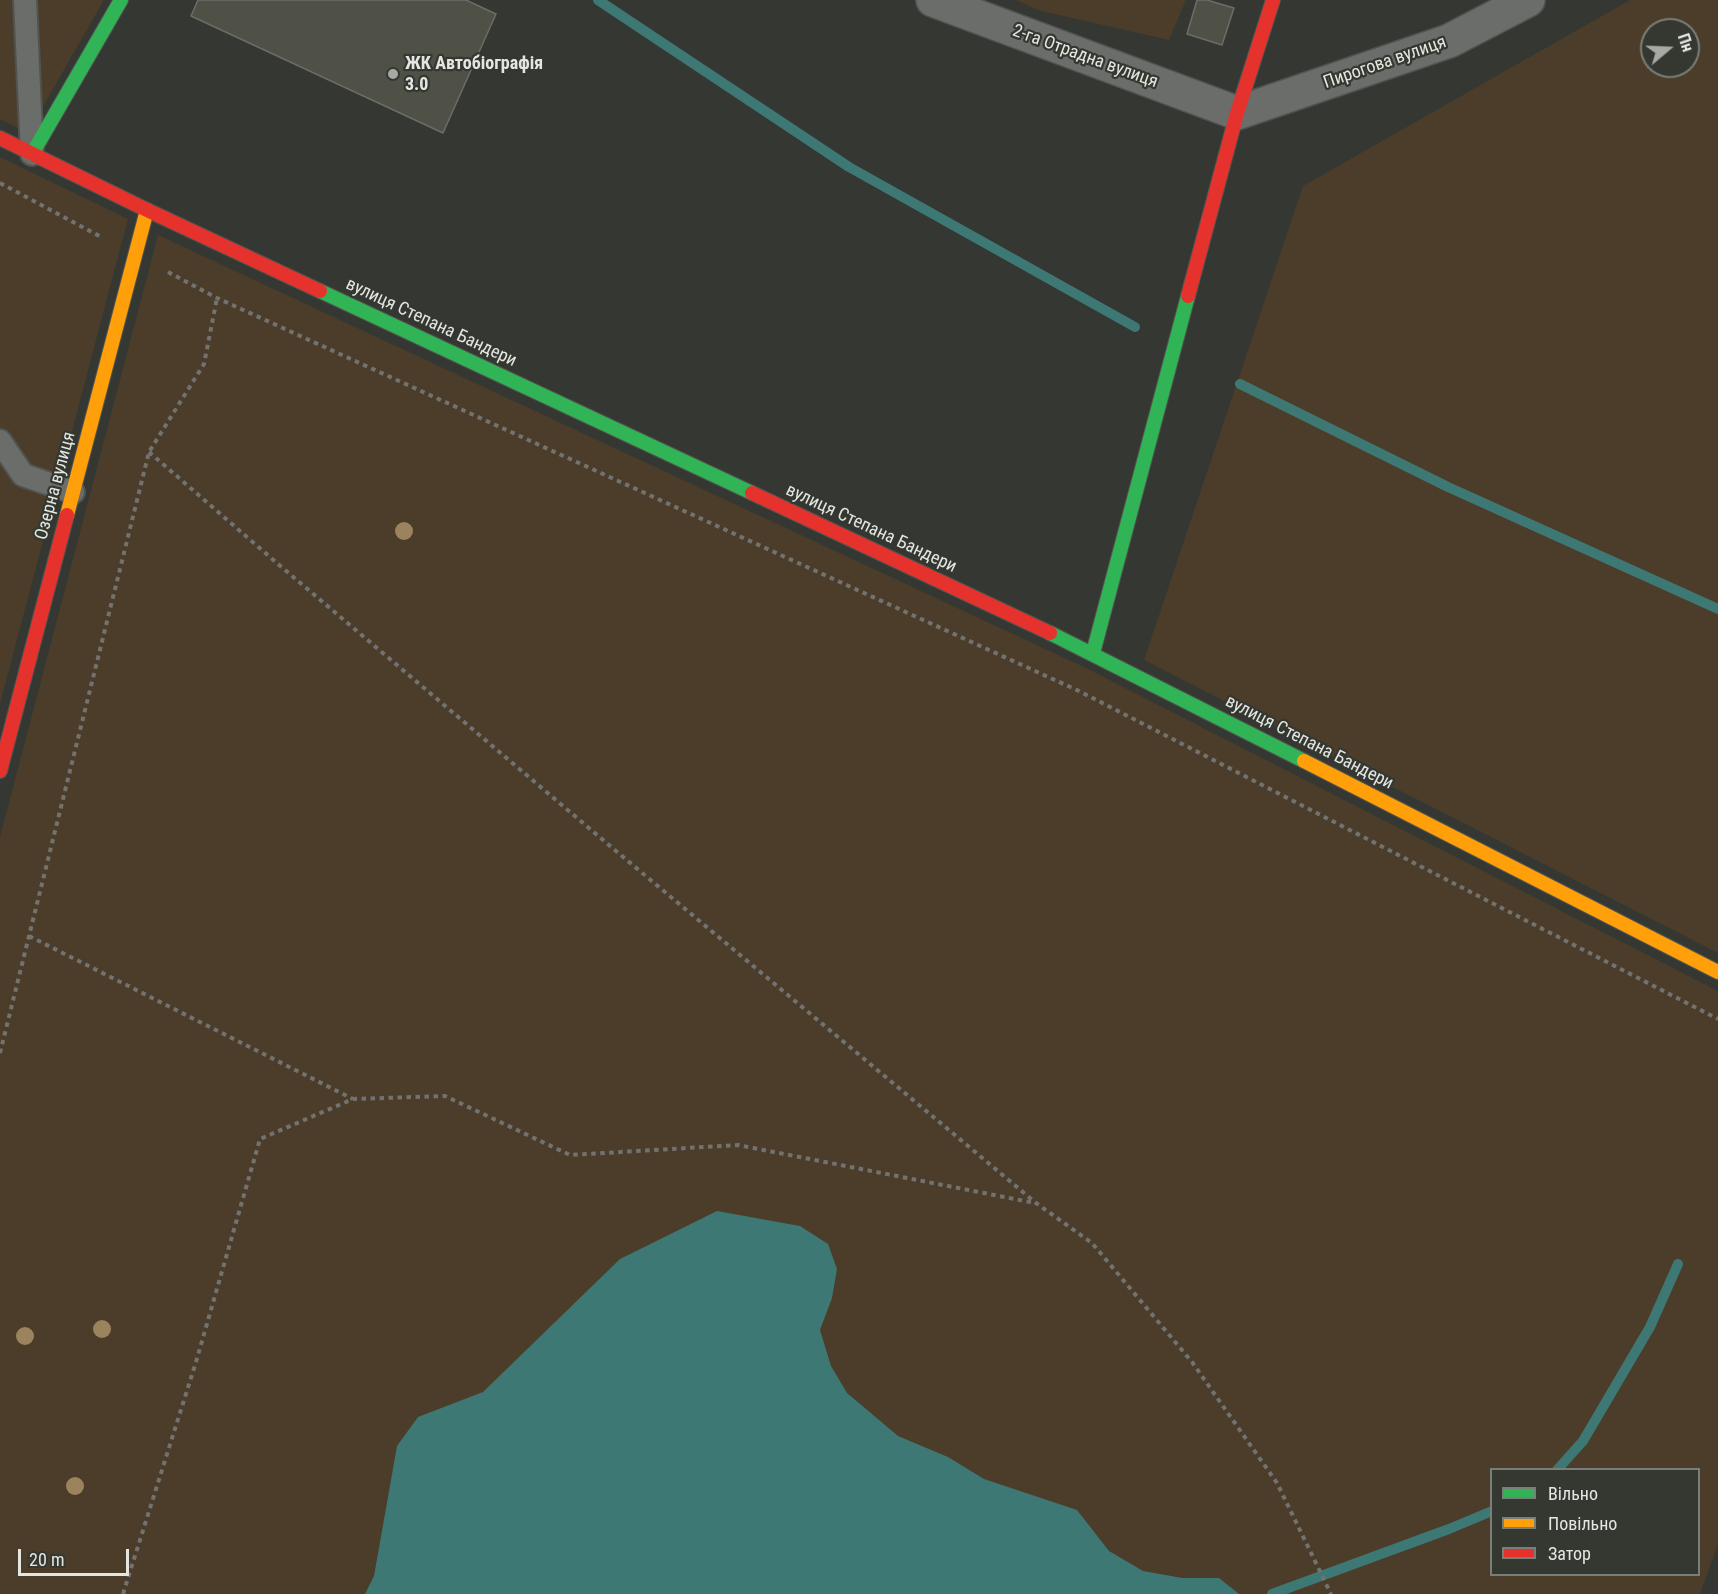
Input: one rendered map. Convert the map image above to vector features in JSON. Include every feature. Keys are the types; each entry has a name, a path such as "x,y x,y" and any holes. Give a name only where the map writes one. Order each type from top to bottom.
{"main road":[{"path":"32,153 121,0"},
{"path":"1093,653 1237,114 1273,0"},
{"name":"вулиця Степана Бандери","path":"0,138 147,210 1093,653 1718,972"},
{"name":"Озерна вулиця","path":"0,771 147,210"}],"street":[{"name":"2-га Отрадна вулиця","path":"933,0 1237,114"},
{"name":"Пирогова вулиця","path":"1237,114 1449,41 1528,0"}],"lane":[{"path":"25,0 32,153"},
{"path":"0,441 23,475 73,492"}],"path":[{"path":"0,183 217,298 1078,692 1718,1019"},
{"path":"0,1053 149,452 204,364 217,298"},
{"path":"149,452 580,820 1036,1203 1092,1243 1192,1362 1277,1483 1331,1594"},
{"path":"29,936 353,1099"},
{"path":"123,1594 196,1362 260,1139 353,1099 445,1096 570,1155 738,1145 1036,1203"}],"shaded area":[{"path":"0,0 104,0 28,133 0,119"},
{"path":"1016,0 1186,0 1169,40 1041,11"},
{"path":"1630,0 1718,0 1718,953 1144,660 1303,186"},
{"path":"0,157 128,219 0,704"},
{"path":"158,235 1086,668 1718,991 1718,1544 1700,1594 0,1594 0,837"}],"water":[{"path":"717,1211 800,1226 828,1244 837,1269 832,1298 820,1330 831,1366 847,1393 898,1436 948,1457 984,1479 1077,1510 1109,1551 1143,1571 1182,1578 1219,1578 1239,1594 365,1594 374,1576 397,1446 418,1417 483,1392 620,1259"}],"building":[{"name":"ЖК Автобіографія 3.0","path":"198,0 466,0 496,14 443,133 191,16"},
{"path":"1197,0 1207,0 1234,8 1222,45 1187,34"}],"waterway":[{"path":"598,0 849,167 1135,327"},
{"path":"1240,384 1448,487 1718,609"},
{"path":"1559,1468 1583,1441 1650,1327 1678,1264"},
{"path":"1272,1594 1490,1512"}],"traffic: fast":[{"path":"32,154 121,0"},
{"path":"320,291 752,493"},
{"path":"1093,653 1188,296"},
{"path":"1050,633 1304,761"}],"traffic: slow":[{"path":"67,515 147,210"},
{"path":"1304,761 1718,972"}],"traffic: jam":[{"path":"1188,296 1237,113 1273,0"},
{"path":"0,138 320,291"},
{"path":"752,493 1050,633"},
{"path":"0,771 67,515"}],"place":[{"name":"ЖК Автобіографія 3.0","path":"393,74"}]}
